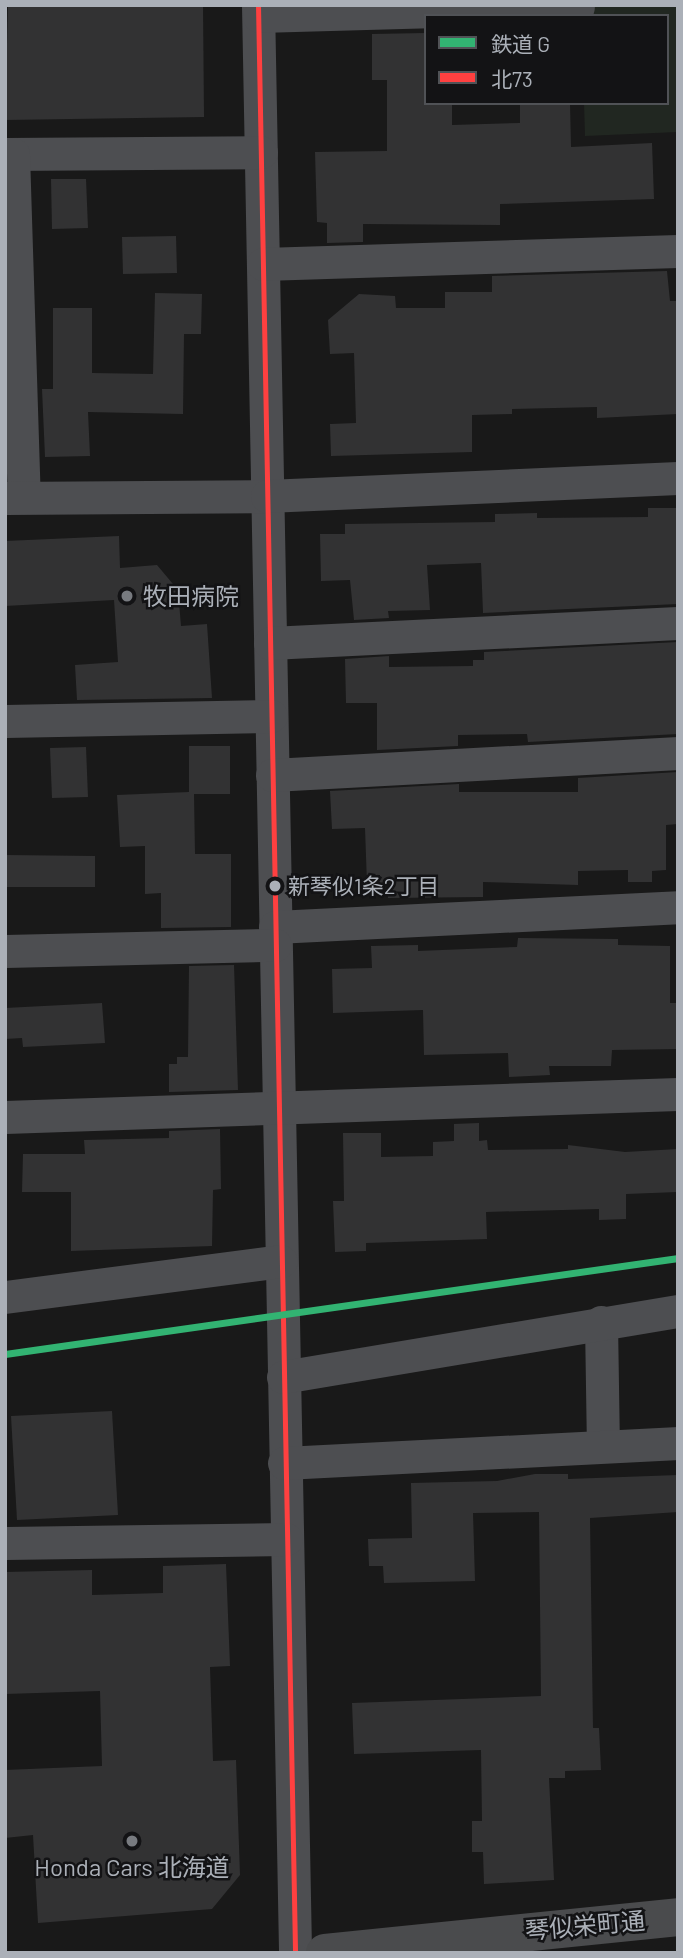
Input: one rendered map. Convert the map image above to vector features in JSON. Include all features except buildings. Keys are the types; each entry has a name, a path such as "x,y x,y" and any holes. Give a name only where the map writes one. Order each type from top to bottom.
{"main road":[{"name":"琴似栄町通","path":"325,1953 528,1941 678,1917"}],"street":[{"path":"295,1953 259,11 578,7"},
{"path":"261,152 9,154 15,497 267,496 678,478"},
{"path":"263,264 678,251"},
{"path":"270,643 678,623"},
{"path":"5,721 271,716"},
{"path":"272,775 678,753"},
{"path":"5,951 275,936 678,907"},
{"path":"5,1117 678,1094"},
{"path":"5,1297 281,1261"},
{"path":"283,1377 678,1311"},
{"path":"601,1322 603,1445"},
{"path":"284,1463 678,1443"},
{"path":"5,1543 286,1539"}],"shaded area":[{"path":"581,5 678,5 678,132 585,136 584,105 669,105 669,14 581,14"}],"rail line":[{"name":"G","path":"5,1354 678,1258"}],"transit line":[{"name":"北73","path":"258,5 295,1953"}],"place":[{"name":"牧田病院","path":"127,596"},
{"name":"新琴似1条2丁目","path":"275,886"},
{"name":"Honda Cars 北海道","path":"132,1841"}]}
